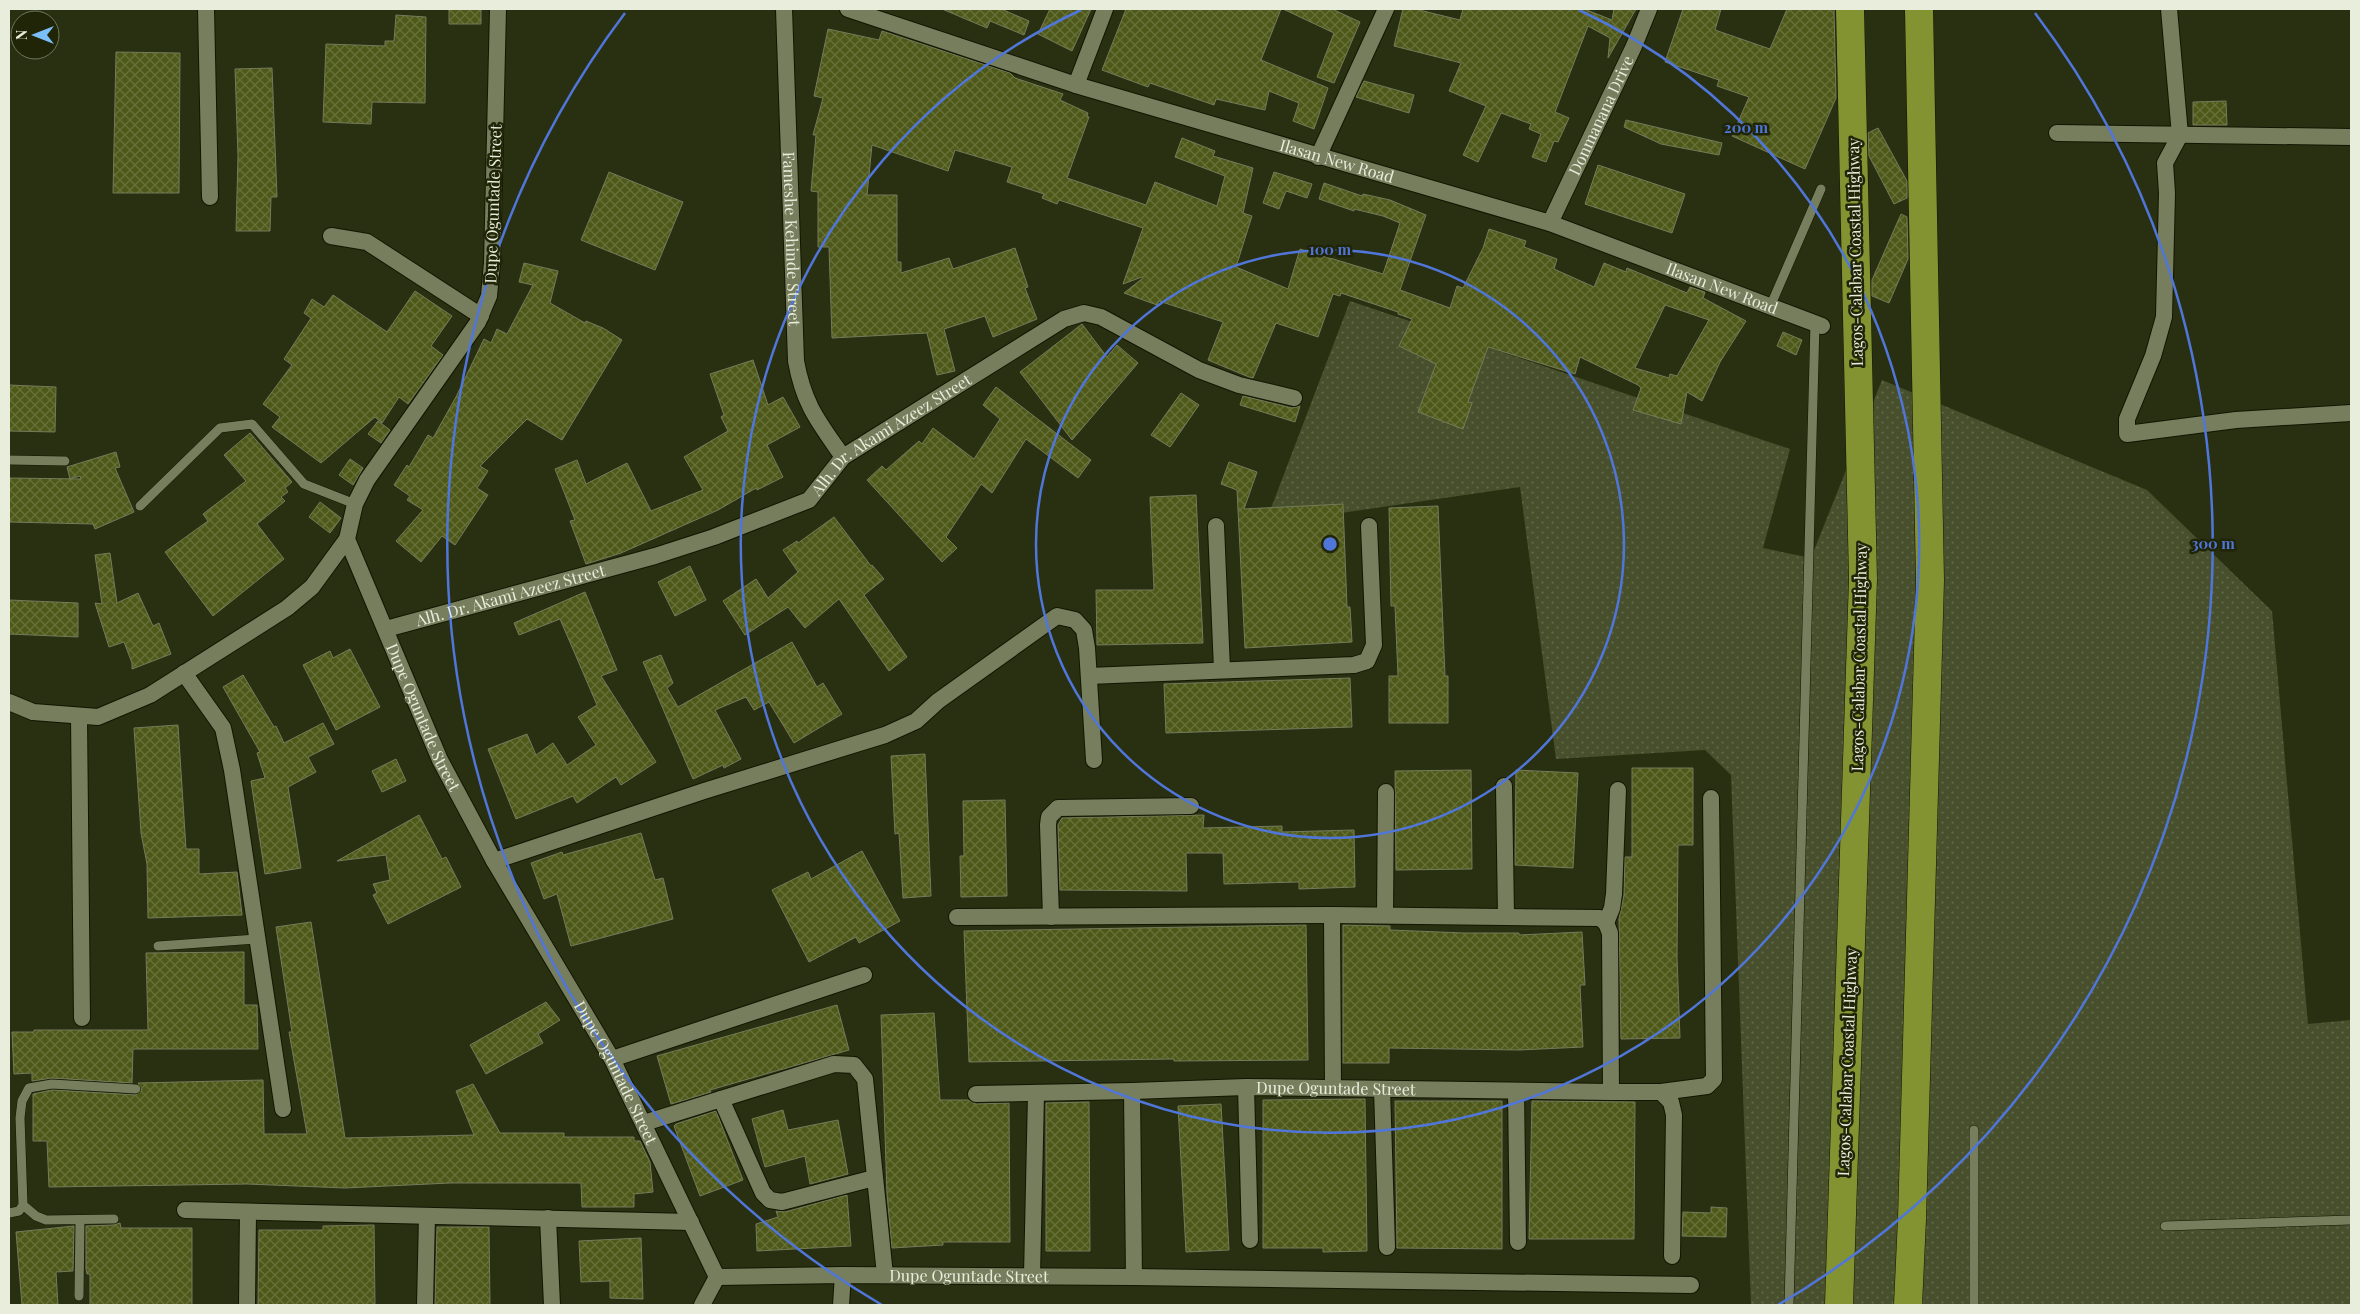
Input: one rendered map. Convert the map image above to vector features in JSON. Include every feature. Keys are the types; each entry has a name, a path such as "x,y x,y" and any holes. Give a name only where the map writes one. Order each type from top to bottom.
{"highway":[{"name":"Lagos-Calabar Coastal Highway","path":"1839,1305 1862,579 1850,9"},
{"path":"1908,1305 1930,580 1919,9"}],"street":[{"path":"206,9 210,197"},
{"name":"Dupe Oguntade Street","path":"498,9 492,263 489,296 481,316 367,480 355,504 347,539 440,760 494,861 612,1059 717,1277 843,1275 1032,1276 1691,1284"},
{"name":"Fameshe Kehinde Street","path":"784,9 796,361 801,387 809,407 843,457"},
{"name":"Ilasan New Road","path":"848,9 1076,85 1550,223 1818,325"},
{"path":"1076,85 1105,9"},
{"path":"1318,156 1386,9"},
{"name":"Donmanana Drive","path":"1550,223 1634,46 1649,9"},
{"path":"2169,9 2180,135 2165,163 2167,193 2164,317 2153,356 2127,419 2127,434 2236,420 2351,413"},
{"path":"2057,133 2351,137"},
{"path":"331,236 367,242 481,316"},
{"name":"Alh. Dr. Akami Azeez Street","path":"386,629 654,556 714,537 809,500 843,457 1064,319 1084,313 1101,317 1199,370 1239,385 1294,398"},
{"path":"1216,526 1222,670"},
{"path":"1089,676 1354,665 1367,661 1374,644 1369,526"},
{"path":"9,702 33,712 98,717 150,695 300,598 312,587 347,539"},
{"path":"494,861 704,791 885,735 916,721 938,702 1057,616 1075,620 1084,630 1094,760"},
{"path":"184,673 223,728 232,770 282,1109"},
{"path":"80,716 82,1018"},
{"path":"1504,786 1506,916"},
{"path":"1606,923 1612,908 1614,894 1618,790"},
{"path":"1385,915 1386,792"},
{"name":"Dupe Oguntade Street","path":"976,1094 1036,1094 1246,1087 1661,1092 1707,1086 1714,1079 1711,798"},
{"path":"1051,917 1048,825 1053,812 1058,808 1190,806"},
{"path":"1332,915 1333,1088"},
{"path":"957,917 1385,915 1600,918 1606,923 1610,933 1611,1092"},
{"path":"612,1059 864,975"},
{"path":"644,1123 834,1064 854,1065 865,1079 885,1275"},
{"path":"1246,1087 1250,1240"},
{"path":"1382,1088 1387,1247"},
{"path":"1132,1090 1134,1277"},
{"path":"1516,1090 1518,1242"},
{"path":"1661,1092 1671,1102 1674,1115 1672,1256"},
{"path":"1032,1276 1036,1094"},
{"path":"721,1099 763,1193 770,1200 782,1202 874,1178"},
{"path":"185,1210 691,1222"},
{"path":"247,1305 248,1212"},
{"path":"425,1305 427,1216"},
{"path":"548,1218 552,1305"},
{"path":"841,1305 843,1275"},
{"path":"702,1305 717,1277"}],"lane":[{"path":"1770,307 1820,189"},
{"path":"1789,1305 1818,325"},
{"path":"140,506 220,428 252,424 304,484 355,504"},
{"path":"9,460 64,461"},
{"path":"158,946 257,939"},
{"path":"9,1214 19,1211 23,1205 20,1118 22,1101 29,1088 52,1084 136,1088"},
{"path":"1974,1130 1974,1305"},
{"path":"23,1205 36,1216 46,1220 114,1219"},
{"path":"2164,1226 2351,1220"},
{"path":"79,1296 80,1221"}],"green space":[{"path":"1350,301 1790,449 1763,548 1811,558 1882,380 2147,490 2272,611 2308,1024 2351,1020 2351,1305 1751,1305 1731,775 1705,750 1556,759 1520,487 1265,524"}],"building":[{"path":"449,9 481,9 481,24 449,24"},
{"path":"942,9 1001,9 1029,21 1024,35 990,21 987,28"},
{"path":"1050,9 1091,9 1072,51 1038,34"},
{"path":"1126,9 1281,9 1261,60 1328,88 1314,129 1293,121 1299,103 1269,91 1265,110 1216,99 1214,105 1150,83 1148,87 1102,70"},
{"path":"1283,9 1332,9 1360,22 1334,83 1317,77 1334,33"},
{"path":"1403,9 1415,9 1460,20 1463,9 1584,9 1612,20 1614,9 1636,9 1608,58 1610,38 1588,26 1555,112 1569,118 1558,142 1554,141 1546,162 1532,157 1541,134 1529,129 1531,124 1501,113 1478,162 1463,155 1486,106 1449,91 1461,63 1394,46"},
{"path":"1683,9 1721,9 1715,30 1770,49 1787,9 1834,9 1836,98 1805,169 1732,136 1749,97 1717,86 1719,80 1665,62"},
{"path":"396,15 426,17 425,103 372,102 371,124 323,122 326,44 385,46 385,41 394,41"},
{"path":"828,29 879,40 882,31 1010,73 1015,78 1063,94 1060,100 1088,113 1087,116 1089,117 1067,178 1146,205 1155,182 1217,206 1225,176 1175,157 1182,138 1215,151 1213,156 1253,168 1243,213 1252,216 1236,267 1288,289 1300,249 1383,274 1400,223 1383,216 1354,209 1354,211 1319,199 1324,183 1362,196 1363,194 1390,200 1426,215 1400,290 1450,308 1457,286 1463,288 1483,248 1489,229 1526,241 1524,247 1557,259 1554,269 1594,287 1604,263 1626,272 1627,268 1687,293 1690,287 1705,292 1703,298 1746,321 1720,362 1702,401 1687,392 1681,424 1633,410 1641,388 1638,385 1580,357 1575,374 1488,347 1468,402 1472,403 1463,429 1418,412 1436,364 1399,346 1412,319 1398,314 1398,312 1341,293 1340,296 1333,294 1318,337 1276,323 1253,378 1249,377 1208,360 1223,322 1159,301 1157,305 1124,293 1143,278 1123,284 1143,228 1059,200 1057,204 1042,198 1044,194 1007,182 1012,167 955,150 948,171 872,145 867,195 897,195 897,262 901,262 901,273 949,258 953,269 1015,248 1028,287 1025,288 1037,319 993,337 985,316 944,329 955,371 937,375 927,333 832,338 829,247 818,247 818,192 811,191 816,135 813,135 823,98 814,96","holes":["1665,305 1709,320 1677,376 1670,374 1669,378 1635,368"]},
{"path":"116,52 180,53 179,193 113,193"},
{"path":"272,68 277,197 271,197 270,231 236,231 238,156 235,69"},
{"path":"1364,81 1414,95 1409,113 1356,97"},
{"path":"2226,101 2227,125 2193,125 2193,102"},
{"path":"1626,120 1722,143 1719,155 1661,144 1624,127"},
{"path":"1878,128 1907,181 1907,198 1894,204 1869,156 1868,133"},
{"path":"1598,165 1685,194 1672,233 1585,204"},
{"path":"609,172 683,202 655,270 581,240"},
{"path":"1274,172 1312,184 1307,198 1286,191 1279,209 1263,203"},
{"path":"1901,214 1907,217 1908,259 1889,303 1872,296 1872,280"},
{"path":"524,263 558,271 550,303 585,323 586,321 603,328 622,340 562,440 527,419 480,466 488,471 477,488 488,495 455,545 442,536 421,562 396,541 423,510 407,500 410,496 394,485 407,465 409,467 428,435 433,438 456,397 484,339 491,343 497,329 507,334 533,285 519,282"},
{"path":"415,291 452,316 431,346 443,355 408,404 399,397 382,423 375,417 321,463 272,427 280,417 263,404 292,365 284,359 311,318 304,313 312,299 324,307 333,295 387,332"},
{"path":"1082,324 1107,357 1117,345 1138,363 1072,440 1020,372"},
{"path":"1783,332 1802,340 1796,355 1777,346"},
{"path":"753,360 768,405 783,397 800,427 767,445 783,477 757,490 756,488 718,510 621,553 586,564 570,521 575,520 555,469 577,460 586,484 627,463 651,511 703,490 684,457 728,431 721,417 724,415 710,374"},
{"path":"9,385 56,387 55,432 9,431"},
{"path":"996,387 1091,460 1078,478 1026,439 992,493 981,484 946,537 957,548 942,562 867,480 882,466 886,470 919,441 922,444 933,428 974,459 1000,419 983,405"},
{"path":"1181,393 1199,405 1170,447 1151,435"},
{"path":"1243,396 1292,408 1300,406 1295,422 1240,405"},
{"path":"378,421 390,430 381,443 368,434"},
{"path":"250,433 292,482 285,488 288,492 281,497 285,501 257,524 284,559 213,616 165,552 208,521 203,514 246,481 224,455"},
{"path":"116,452 120,467 115,468 134,512 95,529 93,524 9,522 9,478 70,479 67,467","holes":["80,476 81,479 70,479"]},
{"path":"350,459 363,468 353,485 339,475"},
{"path":"1229,462 1257,472 1244,509 1343,504 1347,607 1350,607 1352,642 1245,648 1237,490 1221,484"},
{"path":"1196,495 1203,643 1097,645 1096,590 1154,590 1150,497"},
{"path":"320,502 341,518 330,533 309,517"},
{"path":"1438,506 1445,676 1448,676 1448,723 1389,723 1389,676 1398,676 1395,606 1391,606 1389,508"},
{"path":"834,517 871,566 884,579 864,595 907,657 889,671 839,599 805,628 788,607 745,635 723,601 756,579 768,598 798,572 783,550 797,541 798,543"},
{"path":"110,553 117,603 138,593 153,626 159,623 171,654 132,669 132,663 124,642 109,647 95,603 102,604 95,555"},
{"path":"690,566 706,600 675,616 658,582"},
{"path":"585,592 617,670 601,676 656,762 621,785 616,777 577,803 573,796 516,819 488,749 527,734 536,755 553,743 567,765 596,745 578,717 597,705 560,619 519,635 514,623"},
{"path":"9,600 78,603 78,637 9,634"},
{"path":"792,642 817,687 823,683 842,714 794,743 769,702 754,710 746,697 715,710 741,759 724,768 723,765 693,779 643,662 661,655 673,683 667,688 678,707"},
{"path":"350,649 380,707 336,730 303,665 330,651 333,658"},
{"path":"243,675 274,727 276,726 284,743 323,723 334,744 308,757 316,772 288,787 301,868 265,874 251,781 265,778 257,753 260,752 223,687"},
{"path":"1350,678 1352,727 1166,733 1164,684"},
{"path":"178,725 186,849 199,849 199,874 237,872 242,915 148,918 147,864 141,833 134,728"},
{"path":"925,754 931,896 903,898 899,833 895,834 891,756"},
{"path":"396,759 406,781 382,792 372,771"},
{"path":"1632,768 1693,768 1693,845 1678,845 1677,957 1680,1038 1621,1039 1619,919 1624,895 1625,857 1632,857"},
{"path":"1471,770 1472,869 1396,870 1395,771"},
{"path":"1516,770 1578,773 1573,868 1515,865"},
{"path":"1005,800 1007,896 961,897 960,856 964,856 963,801"},
{"path":"419,815 442,859 446,857 461,887 388,924 373,895 377,893 373,884 390,880 386,855 337,861"},
{"path":"1204,815 1203,828 1282,826 1282,832 1354,830 1355,887 1299,889 1299,882 1224,884 1223,853 1186,853 1187,891 1060,890 1058,825 1062,818"},
{"path":"641,833 655,880 663,878 673,919 571,946 557,894 544,899 531,863 562,852 563,855"},
{"path":"862,851 900,921 859,943 856,937 809,962 772,890 808,872 811,879"},
{"path":"311,922 345,1138 474,1135 456,1091 473,1084 500,1133 564,1133 564,1137 634,1137 634,1141 640,1141 650,1162 653,1192 634,1194 634,1207 582,1207 581,1183 450,1183 345,1188 247,1184 49,1187 47,1141 33,1141 33,1094 52,1090 136,1095 142,1090 138,1083 263,1080 264,1134 307,1134 289,1032 292,1032 276,927"},
{"path":"1306,925 1308,1060 1174,1061 1174,1059 969,1062 964,931"},
{"path":"1343,925 1390,926 1390,930 1519,933 1519,935 1582,932 1585,985 1580,985 1583,1047 1519,1050 1389,1048 1389,1063 1343,1063"},
{"path":"244,952 244,1005 257,1005 258,1049 133,1049 132,1083 52,1078 32,1081 32,1073 14,1074 12,1032 34,1032 34,1030 148,1030 146,953"},
{"path":"546,1002 560,1020 538,1034 543,1043 486,1074 470,1045"},
{"path":"837,1005 849,1050 710,1090 711,1092 671,1104 657,1056"},
{"path":"934,1013 940,1100 968,1100 976,1104 1009,1103 1010,1242 943,1242 943,1245 892,1248 887,1194 881,1015"},
{"path":"1365,1099 1367,1251 1323,1252 1323,1248 1263,1248 1263,1100"},
{"path":"1395,1101 1502,1101 1502,1249 1397,1248"},
{"path":"1532,1101 1635,1102 1634,1239 1529,1239"},
{"path":"1089,1102 1090,1251 1046,1251 1046,1103"},
{"path":"1221,1104 1229,1250 1186,1252 1178,1106"},
{"path":"783,1110 788,1130 838,1120 848,1174 810,1184 805,1156 765,1167 752,1119"},
{"path":"716,1111 743,1180 700,1196 674,1126"},
{"path":"847,1195 851,1246 757,1251 756,1224 778,1217 776,1211 785,1212"},
{"path":"1711,1207 1727,1208 1726,1237 1682,1236 1683,1212 1711,1213"},
{"path":"120,1223 121,1228 192,1228 192,1305 90,1305 90,1274 87,1274 86,1269 86,1226"},
{"path":"374,1225 375,1305 258,1305 259,1230 323,1230 323,1226"},
{"path":"74,1226 73,1271 56,1272 58,1305 22,1305 16,1232"},
{"path":"437,1227 489,1227 490,1305 435,1305"},
{"path":"641,1238 643,1299 610,1298 610,1281 581,1282 579,1241"}]}
